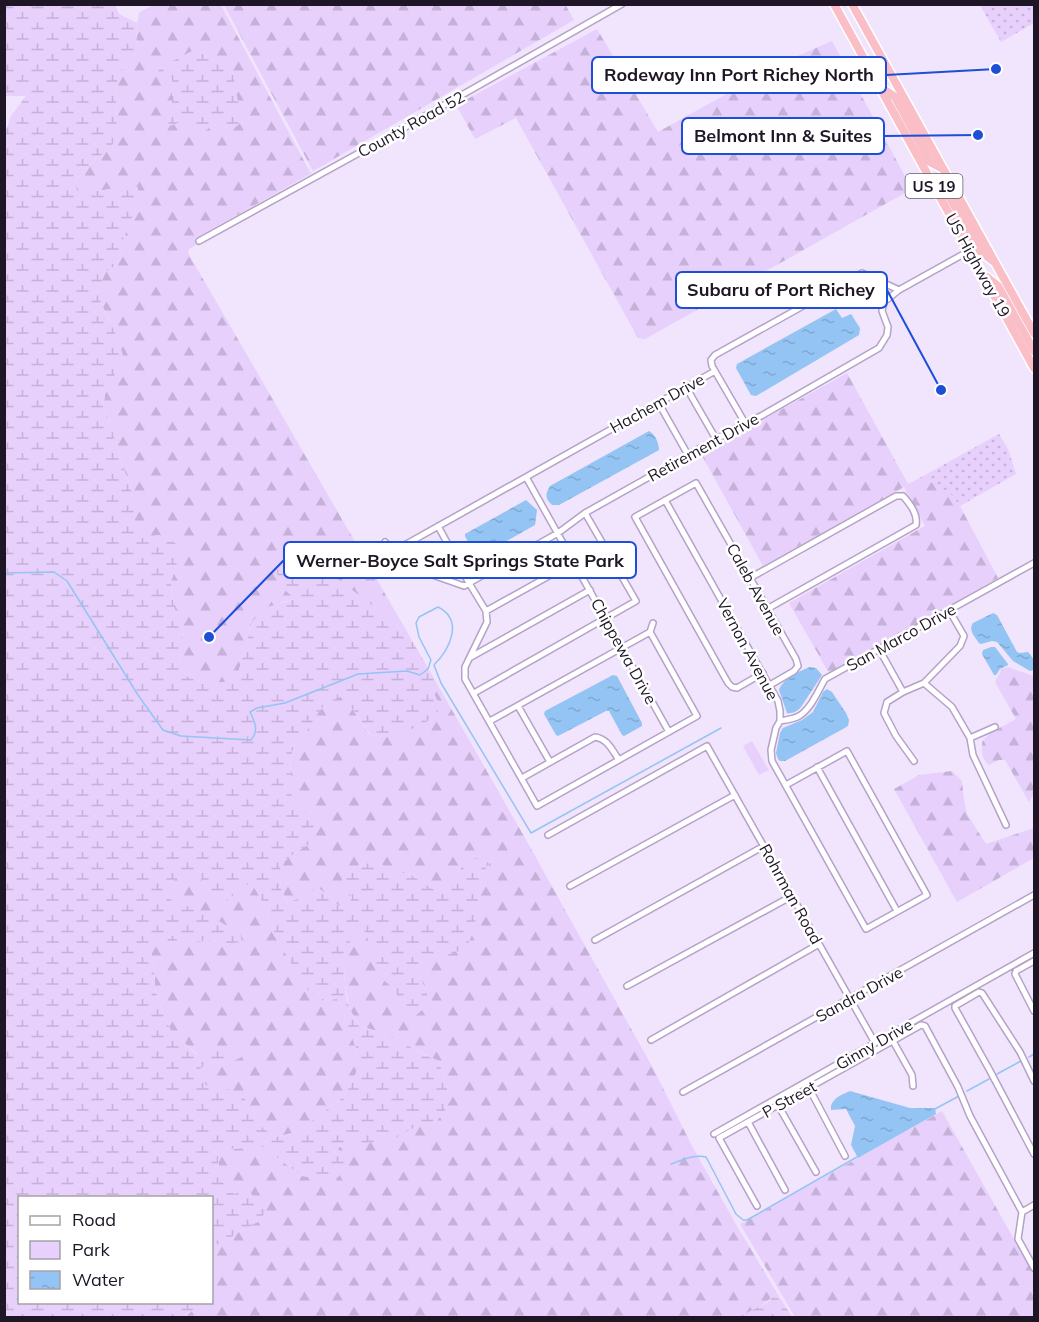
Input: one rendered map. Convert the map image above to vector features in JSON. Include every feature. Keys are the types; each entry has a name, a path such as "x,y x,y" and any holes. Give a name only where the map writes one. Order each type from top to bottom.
{"highway":[{"name":"US Highway 19","path":"834,4 1035,368"},
{"name":"US Highway 19","path":"852,4 1035,333"},
{"path":"879,86 895,97 930,162 944,170"},
{"path":"934,185 949,196 980,250 996,263"},
{"path":"982,272 998,286 1035,351"}],"street":[{"name":"County Road 52","path":"199,241 622,4"},
{"path":"898,290 969,251"},
{"name":"Hachem Drive","path":"394,551 715,371 711,360 715,356 862,273 898,290"},
{"name":"Retirement Drive","path":"469,583 558,533 585,513 879,348 887,335 888,327 882,311 884,302 898,290"},
{"path":"715,371 745,423"},
{"path":"686,387 716,439"},
{"path":"658,402 688,455"},
{"name":"Chippewa Drive","path":"526,477 669,732"},
{"name":"Caleb Avenue","path":"665,500 696,483 750,578 798,666 794,671 770,685"},
{"path":"750,578 896,496 903,496 911,506 917,519 916,525 767,609"},
{"path":"665,500 635,517 728,683 737,688 763,673"},
{"name":"Vernon Avenue","path":"665,500 778,700 780,721 771,750 772,761 866,929 897,912"},
{"path":"474,693 636,601 585,513"},
{"path":"438,526 486,611 487,622 465,667 465,679 537,806 697,716 650,632"},
{"path":"385,542 394,551 401,564 464,586 469,583"},
{"path":"486,611 574,562"},
{"name":"San Marco Drive","path":"780,721 794,718 807,710 825,679 1035,563"},
{"path":"470,658 590,590"},
{"path":"914,761 896,736 884,713 887,702 924,682 960,646 964,636 949,610"},
{"path":"490,721 650,632 653,623"},
{"path":"879,649 903,692"},
{"path":"924,682 952,707 970,738 974,755 1006,825"},
{"path":"518,706 550,762"},
{"path":"970,738 995,727"},
{"path":"522,778 595,737 607,741 619,760"},
{"name":"Rohrman Road","path":"548,835 707,746 875,1043"},
{"path":"786,785 817,767 847,751 927,895 897,912 817,767"},
{"path":"570,886 735,795"},
{"path":"595,939 764,846"},
{"name":"Sandra Drive","path":"682,1092 1035,895"},
{"path":"627,986 792,896"},
{"path":"651,1040 819,944"},
{"name":"Ginny Drive","path":"717,1136 1035,953"},
{"path":"1035,961 1015,972 1035,1011"},
{"path":"1035,1081 1020,1052 981,992 955,1007 1035,1154"},
{"name":"P Street","path":"717,1136 748,1122 923,1025 958,1087 970,1116 1022,1212"},
{"path":"893,1041 912,1075 913,1086"},
{"path":"809,1088 845,1156"},
{"path":"778,1105 816,1172"},
{"path":"748,1122 785,1190"},
{"path":"717,1136 757,1206"},
{"path":"1035,1205 1022,1212 1018,1239 1035,1268"}],"green space":[{"path":"5,4 115,5 119,14 137,23 138,50 118,76 117,120 112,148 96,158 75,181 78,194 122,187 136,181 140,199 122,242 121,257 116,265 106,271 97,292 119,342 124,360 106,389 103,407 135,504 135,528 138,539 159,535 177,544 177,563 171,582 174,607 183,632 179,660 186,676 205,684 236,681 252,622 264,608 295,599 278,584 277,570 302,563 329,573 388,617 413,642 436,682 434,693 438,703 438,715 413,729 392,736 371,735 351,707 349,695 332,700 322,708 296,744 292,752 290,775 292,799 314,825 313,842 280,865 281,889 287,903 317,887 345,909 352,898 341,877 355,866 375,862 411,875 441,894 456,886 460,870 466,860 493,856 484,872 474,930 467,947 454,953 432,956 417,965 427,992 427,1006 415,1016 405,1016 398,1004 396,991 385,981 376,966 365,932 358,925 348,947 345,990 353,1016 360,1025 390,1036 439,1061 448,1092 446,1109 437,1121 423,1123 386,1143 347,1143 338,1148 346,1166 334,1183 302,1176 263,1147 228,1149 218,1159 223,1183 234,1194 248,1190 266,1211 258,1222 220,1244 213,1245 213,1196 18,1196 18,1304 193,1304 194,1309 183,1317 5,1317 4,136 11,116 26,96 5,96","holes":["196,873 217,900 223,903 251,882 263,903 278,942 308,991 324,1001 337,999 356,1048 358,1068 351,1085 340,1100 297,1132 275,1137 262,1127 240,1093 206,1085 197,1071 208,1063 231,1062 244,1056 235,1048 214,1050 197,1055 171,1031 162,1011 155,989 151,950 160,939 197,942 210,940 223,944 242,942 240,933 217,920 171,900 161,887 183,875"]},
{"path":"565,4 574,20 313,171 224,5"},
{"path":"153,5 221,5 312,173 194,239 196,245 189,249 188,253 413,642 388,617 329,573 295,599 282,602 252,622 236,681 205,684 186,676 179,660 183,632 174,607 171,582 177,563 159,535 138,540 135,528 135,504 103,407 106,389 124,360 97,292 106,271 116,265 121,257 122,242 140,199 136,181 122,187 77,195 75,181 96,158 112,148 117,120 118,76 138,50 136,30 139,13","holes":["196,49 233,75 233,129 165,115 172,107 172,79"]},
{"path":"980,5 1034,5 1034,23 1001,42"},
{"path":"597,29 658,132 786,61 832,41 912,189 645,339 638,338 516,118 475,139 456,105"},
{"path":"196,49 233,75 242,122 233,129 214,125 203,132 185,120 170,126 165,115 172,107 172,79 158,76 159,68"},
{"path":"847,373 908,484 918,479 930,482 949,492 960,506 998,578 829,673 789,603 925,526 904,487 763,566 701,454"},
{"path":"999,434 1008,449 1016,474 960,506 949,492 918,479"},
{"path":"1008,667 1034,677 1034,794 1029,802 1005,760 989,765 983,754 982,742 990,733 1016,719 995,682 1002,669"},
{"path":"436,682 654,1070 693,1148 777,1293 738,1318 184,1318 194,1309 193,1304 213,1304 213,1245 220,1244 242,1230 234,1194 224,1187 220,1177 218,1159 228,1149 263,1147 302,1176 347,1143 407,1132 423,1123 437,1121 448,1092 439,1061 386,1034 360,1026 350,1010 345,984 345,959 351,935 358,924 365,932 377,967 385,981 396,991 398,1004 405,1016 415,1016 427,992 417,965 432,956 454,953 477,909 484,872 493,857 460,870 456,886 441,894 411,875 375,862 345,909 317,887 288,904 281,889 279,865 313,842 303,810 292,799 290,776 294,747 322,708 333,700 350,694 351,707 370,735 386,737 424,723 438,703 434,693"},
{"path":"752,741 769,770 759,775 743,746"},
{"path":"952,771 962,781 967,814 986,844 1034,828 1034,858 957,902 894,789 919,775"},
{"path":"196,873 217,900 223,903 251,881 263,903 278,942 337,999 342,1009 356,1048 358,1068 351,1085 340,1100 297,1132 275,1137 262,1127 253,1110 223,1088 206,1086 197,1071 208,1063 231,1062 214,1050 198,1055 171,1031 162,1011 155,989 151,950 160,939 197,942 210,940 223,944 185,905 171,900 161,887 183,875"},
{"path":"942,1111 1034,1275 1034,1317 795,1317 740,1224"},
{"path":"777,1293 792,1317 738,1317 767,1303"}],"water":[{"path":"836,309 842,318 851,314 860,328 859,335 756,396 751,395 736,368 737,364"},
{"path":"649,431 656,439 659,450 559,505 552,505 548,501 547,494 550,486"},
{"path":"526,500 537,510 535,525 478,557 475,556 465,534"},
{"path":"993,613 997,615 1017,652 1028,652 1032,656 1034,670 1030,671 1013,661 997,642 979,643 971,628 973,623"},
{"path":"995,647 1008,664 996,675 982,654 983,650"},
{"path":"810,667 816,668 822,675 800,708 793,713 787,713 779,690 781,686 796,673"},
{"path":"613,675 617,676 642,726 624,736 609,711 606,711 556,735 544,714 545,711"},
{"path":"827,689 832,692 846,713 849,720 848,726 785,761 780,761 776,753 783,728 802,720 813,712 823,692"},
{"path":"850,1091 910,1108 935,1108 936,1114 858,1158 851,1145 855,1126 846,1109 831,1110 834,1100"}],"waterway":[{"path":"4,573 54,572 67,581 138,695 163,730 181,736 251,740 256,730 250,712 257,708 285,703 358,674 407,671 420,675 428,669 431,660 419,637 416,623 419,617 438,607 451,619 452,627 449,643 434,665 441,683 531,833 721,728"},
{"path":"1029,1057 1034,1054"},
{"path":"997,1074 1021,1061"},
{"path":"967,1091 989,1079"},
{"path":"935,1109 959,1096"},
{"path":"671,1164 693,1157 706,1157 736,1214 743,1220 747,1220 857,1157"}],"place":[{"name":"Rodeway Inn Port Richey North","path":"996,69"},
{"name":"Belmont Inn & Suites","path":"978,135"},
{"name":"Subaru of Port Richey","path":"941,390"},
{"name":"Werner-Boyce Salt Springs State Park","path":"209,637"}]}
